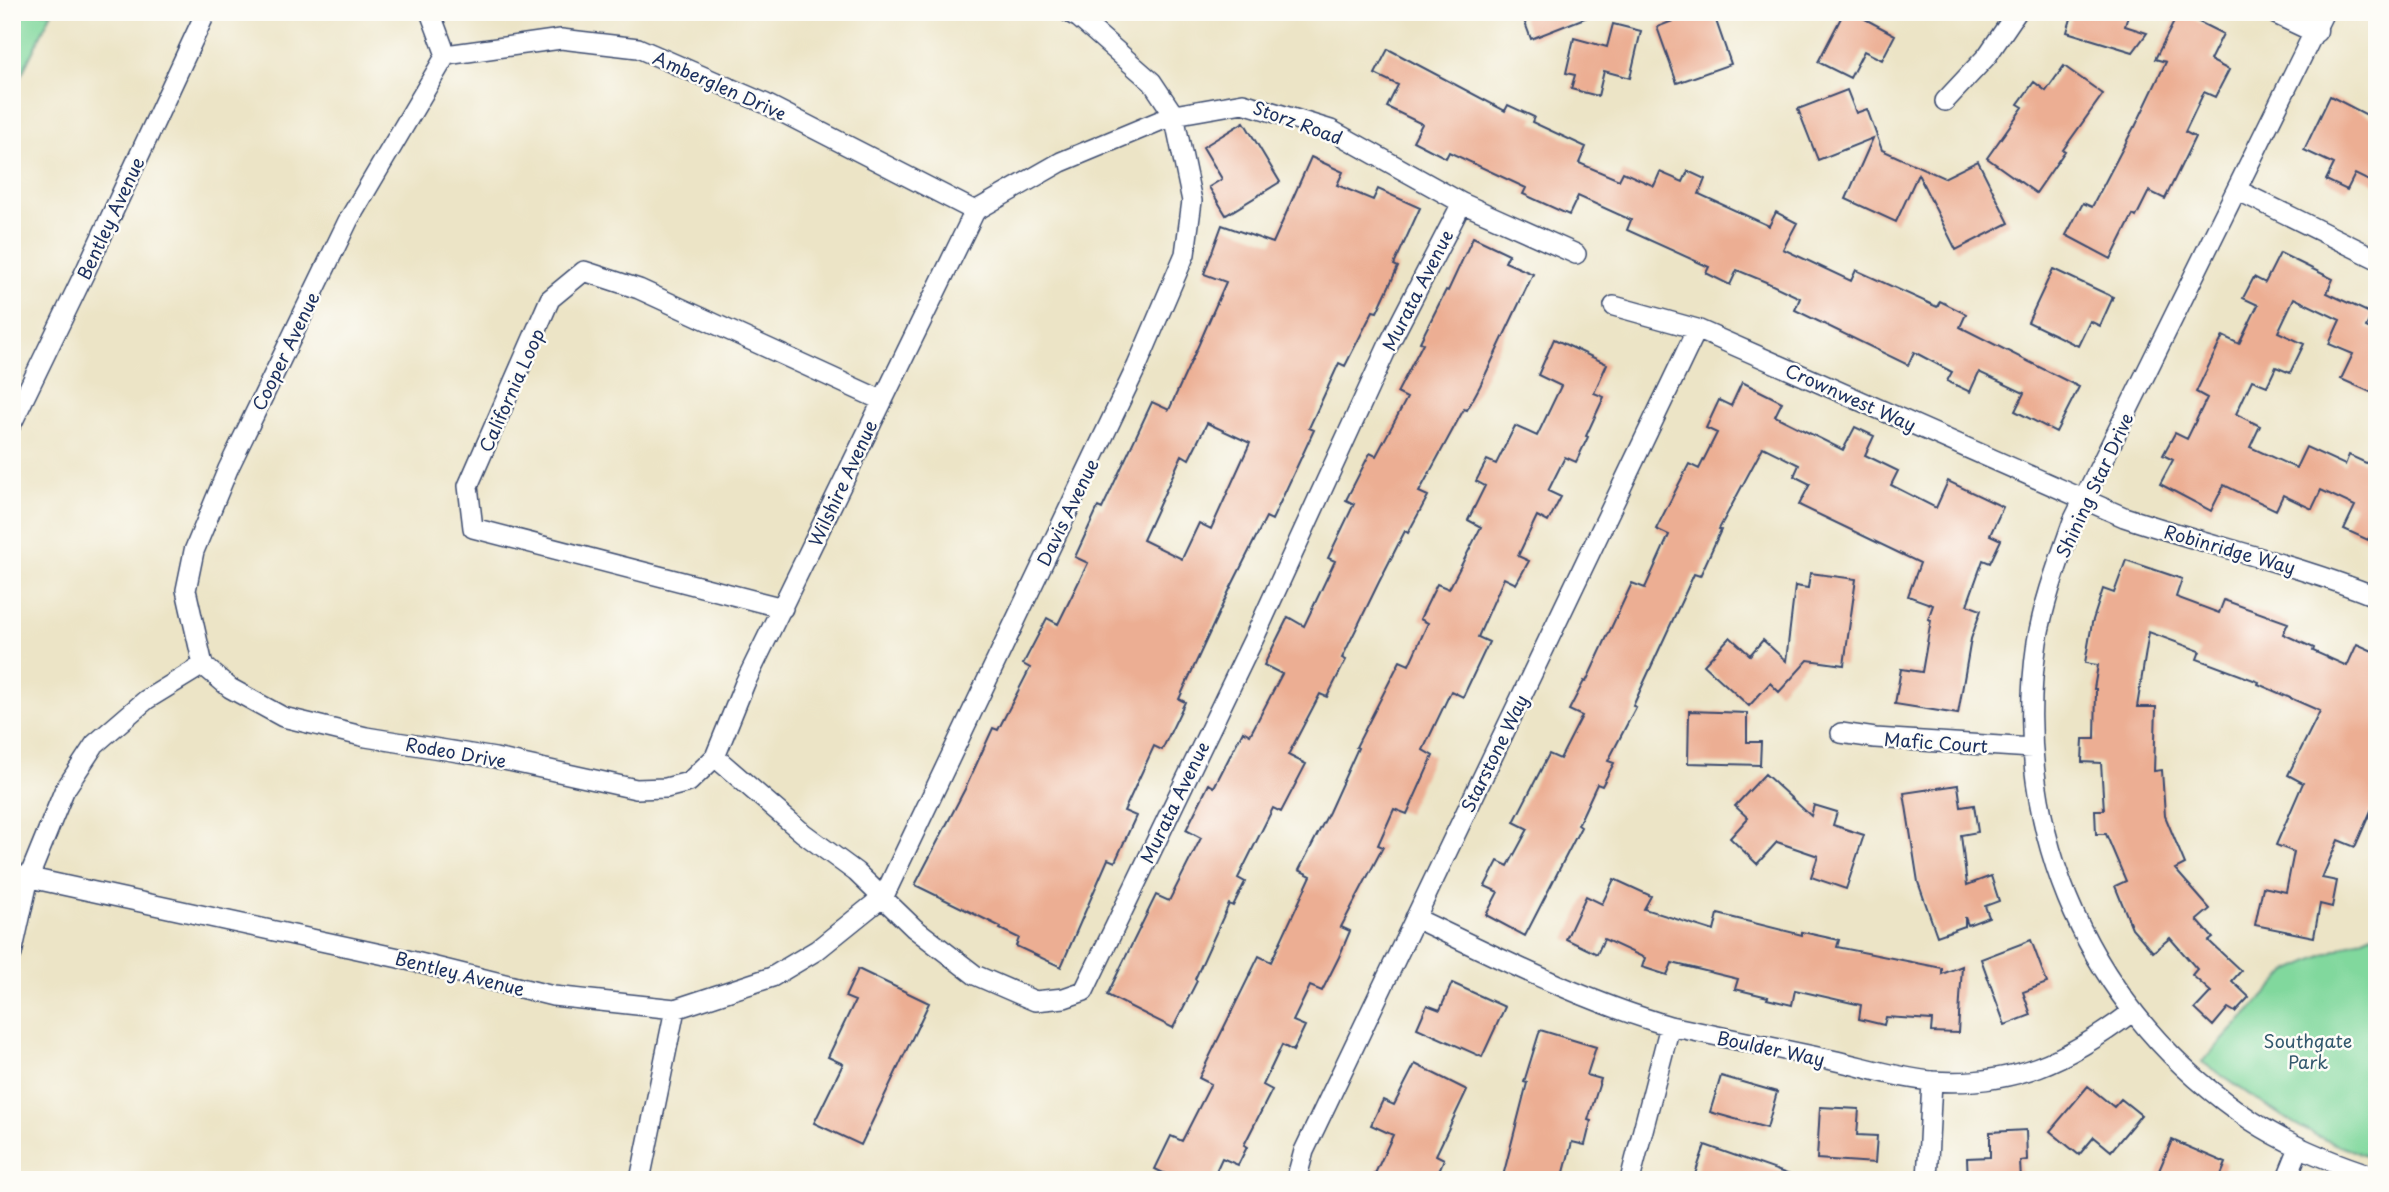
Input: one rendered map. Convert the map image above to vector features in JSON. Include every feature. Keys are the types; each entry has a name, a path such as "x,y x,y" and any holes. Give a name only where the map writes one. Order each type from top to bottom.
{"street":[{"name":"Bentley Avenue","path":"12,423 206,12"},
{"path":"430,12 446,55"},
{"path":"1068,12 1079,18 1152,82 1174,114"},
{"path":"1945,101 1987,57 2017,12"},
{"path":"2277,12 2320,21"},
{"name":"Shining Star Drive","path":"2320,21 2073,521 2050,584 2037,641 2032,691 2032,748 2047,840 2062,887 2078,926 2102,970 2132,1012 2169,1055 2206,1088 2254,1123 2299,1148 2336,1164 2377,1177"},
{"name":"Amberglen Drive","path":"446,55 561,38 638,48 764,103 975,211"},
{"name":"Cooper Avenue","path":"203,665 186,590 194,551 228,469 348,221 446,55"},
{"name":"Storz Road","path":"975,211 1061,162 1174,114 1243,103 1331,130 1462,203 1576,254"},
{"name":"Davis Avenue","path":"884,896 1125,391 1185,254 1192,201 1174,114"},
{"path":"2237,190 2377,259"},
{"name":"Murata Avenue","path":"715,757 803,833 884,896 914,928 975,975 1035,1001 1064,998 1084,991 1256,634 1388,346 1462,203"},
{"name":"Wilshire Avenue","path":"715,757 745,683 975,211"},
{"name":"California Loop","path":"783,608 473,528 468,486 550,299 584,271 639,289 881,400"},
{"name":"Crownwest Way","path":"1614,306 1697,329 2084,499"},
{"name":"Starstone Way","path":"1296,1180 1304,1151 1697,329"},
{"name":"Robinridge Way","path":"2084,499 2124,517 2180,536 2266,558 2338,581 2377,597"},
{"path":"12,954 20,875 64,791 95,744 146,700 203,665"},
{"name":"Rodeo Drive","path":"203,665 230,688 284,717 366,737 495,758 636,789 666,788 689,782 715,757"},
{"name":"Mafic Court","path":"1841,733 1875,738 2032,748"},
{"name":"Bentley Avenue","path":"20,875 399,958 553,996 675,1009 772,977 817,950 884,896"},
{"name":"Boulder Way","path":"1415,918 1581,996 1670,1026 1932,1081 1963,1081 2024,1072 2062,1058 2100,1036 2132,1012"},
{"path":"640,1180 675,1009"},
{"path":"1630,1180 1670,1026"},
{"path":"1927,1180 1932,1081"},
{"path":"2286,1180 2299,1148"}],"green space":[{"path":"12,12 52,12 12,94"},
{"name":"Southgate Park","path":"2372,934 2377,938 2377,1158 2353,1151 2307,1131 2202,1062 2288,971"}],"building":[{"path":"1521,12 1595,12 1595,14 1531,39"},
{"path":"1688,12 1713,12 1731,64 1677,83 1657,27 1688,15"},
{"path":"1844,12 1852,12 1895,35 1882,60 1864,51 1850,78 1818,62"},
{"path":"2073,12 2129,12 2125,26 2147,33 2133,52 2067,32"},
{"path":"2179,12 2223,34 2210,60 2229,70 2215,97 2204,92 2185,132 2195,137 2165,199 2149,191 2136,217 2133,215 2111,259 2066,235 2083,203 2092,207 2135,127 2166,62 2155,59"},
{"path":"1613,24 1641,31 1630,78 1604,71 1598,96 1571,89 1575,75 1566,73 1574,38 1607,47"},
{"path":"1388,49 1505,111 1508,105 1534,117 1532,122 1586,147 1579,163 1619,180 1623,172 1654,186 1660,172 1683,182 1688,171 1705,179 1699,194 1769,226 1776,212 1797,223 1783,249 1851,281 1856,270 1937,307 1940,301 1966,314 1960,327 2079,387 2056,432 2015,411 2024,393 1979,372 1970,392 1947,381 1952,372 1914,352 1908,365 1795,310 1800,298 1766,282 1737,270 1730,285 1706,273 1709,267 1627,230 1631,220 1578,196 1569,215 1523,194 1526,188 1449,152 1446,158 1413,141 1422,124 1387,107 1398,85 1375,74"},
{"path":"2064,66 2103,94 2036,193 1987,158 2023,107 2018,104 2034,82 2046,91"},
{"path":"1847,90 1856,113 1867,109 1882,150 1944,178 1978,161 2009,223 1956,250 1918,174 1896,222 1846,199 1873,138 1818,160 1798,109"},
{"path":"2330,96 2377,120 2377,185 2355,174 2347,190 2326,180 2334,164 2304,150"},
{"path":"1244,122 1280,182 1226,215 1209,187 1222,179 1203,147"},
{"path":"1311,157 1343,172 1337,185 1373,200 1378,189 1420,208 1394,265 1398,267 1377,312 1373,311 1345,366 1339,363 1309,428 1314,430 1272,520 1266,517 1228,593 1179,699 1185,702 1162,750 1154,746 1124,811 1136,816 1115,862 1108,859 1061,967 1016,946 1019,938 1000,929 1001,927 915,885 993,728 998,730 1030,668 1023,664 1047,618 1058,624 1088,563 1075,557 1098,507 1102,509 1152,402 1169,410 1226,282 1204,274 1222,225 1273,243","holes":["1207,423 1250,443 1211,529 1199,523 1182,559 1143,540 1182,455 1189,459"]},
{"path":"1473,237 1509,254 1505,262 1533,274 1480,386 1467,410 1464,409 1419,492 1428,496 1408,533 1405,531 1379,582 1342,658 1346,660 1327,697 1320,694 1288,755 1306,764 1281,812 1273,808 1238,878 1245,882 1233,906 1229,904 1195,979 1197,981 1173,1028 1107,995 1156,895 1169,901 1201,838 1186,830 1209,784 1214,787 1243,731 1250,735 1282,674 1264,665 1288,617 1304,626 1335,561 1328,558 1354,504 1346,500 1370,453 1376,456 1407,398 1397,393"},
{"path":"2280,253 2333,279 2327,293 2372,314 2366,327 2377,332 2377,395 2341,379 2353,354 2329,344 2340,320 2294,298 2278,332 2304,344 2290,373 2276,367 2267,386 2252,380 2236,414 2260,426 2250,447 2296,468 2306,447 2345,465 2349,455 2377,468 2377,522 2368,540 2344,529 2355,506 2321,490 2312,509 2283,495 2276,510 2224,485 2211,511 2160,484 2173,460 2163,455 2175,433 2187,439 2207,398 2196,392 2223,336 2239,344 2258,305 2243,298 2254,277 2265,283"},
{"path":"2053,269 2113,297 2100,326 2090,321 2078,346 2028,322"},
{"path":"1554,339 1607,364 1594,393 1604,397 1586,436 1588,437 1576,462 1565,457 1548,491 1561,497 1548,522 1537,516 1518,556 1529,561 1516,584 1504,578 1478,637 1489,642 1463,697 1451,691 1423,750 1433,756 1407,814 1394,809 1378,845 1383,847 1341,927 1350,931 1339,957 1322,991 1310,986 1293,1021 1305,1026 1293,1051 1282,1045 1263,1085 1272,1090 1244,1145 1247,1147 1238,1165 1222,1158 1212,1180 1178,1180 1155,1169 1171,1136 1182,1141 1211,1084 1199,1078 1259,956 1271,962 1311,876 1299,870 1329,812 1358,748 1356,747 1400,661 1409,665 1428,623 1420,619 1437,584 1449,589 1481,527 1468,520 1485,486 1476,481 1487,460 1496,464 1515,426 1537,436 1561,386 1538,375"},
{"path":"1742,382 1782,402 1775,416 1843,450 1855,427 1874,436 1865,455 1898,471 1891,485 1936,508 1948,481 2003,507 1990,535 2001,540 1990,563 1983,560 1967,605 1981,610 1971,639 1958,714 1895,704 1901,669 1922,672 1931,620 1928,619 1933,605 1908,596 1920,563 1799,505 1810,484 1794,476 1799,465 1763,447 1719,529 1721,530 1700,576 1694,574 1633,706 1636,707 1608,761 1614,763 1602,786 1597,784 1578,825 1581,827 1525,936 1486,915 1498,892 1485,886 1498,861 1508,866 1528,829 1514,822 1549,754 1560,759 1582,716 1569,710 1584,681 1586,682 1632,583 1645,588 1669,535 1656,529 1689,464 1699,469 1717,433 1706,428 1719,400 1731,406"},
{"path":"2126,560 2182,579 2176,597 2219,613 2224,600 2288,623 2283,634 2347,666 2357,644 2377,653 2377,797 2355,847 2338,840 2322,878 2337,881 2332,907 2320,904 2314,937 2255,925 2263,887 2286,892 2294,852 2276,845 2303,783 2288,775 2320,711 2258,684 2259,682 2197,659 2200,651 2149,632 2137,707 2156,707 2154,771 2162,770 2165,816 2185,864 2175,869 2210,909 2197,920 2213,938 2209,941 2241,971 2232,981 2249,997 2235,1012 2228,1008 2213,1026 2195,1009 2211,992 2192,975 2197,969 2170,938 2153,952 2132,928 2115,886 2126,881 2106,834 2096,834 2095,810 2104,810 2101,763 2082,762 2083,739 2095,739 2094,689 2098,665 2085,663 2092,623 2103,589 2114,593"},
{"path":"1810,573 1856,579 1844,665 1808,660 1779,692 1770,683 1749,706 1704,665 1730,637 1750,655 1763,640 1786,661 1795,586 1808,588"},
{"path":"1689,711 1747,713 1747,742 1761,742 1760,765 1688,763"},
{"path":"1765,774 1811,816 1814,805 1837,812 1833,825 1864,835 1846,889 1811,877 1818,856 1777,842 1757,864 1730,838 1748,818 1735,806"},
{"path":"1958,785 1961,807 1974,805 1978,832 1961,835 1967,885 1991,876 1999,901 1985,906 1989,917 1968,925 1965,917 1965,926 1937,936 1918,882 1904,793"},
{"path":"1614,879 1651,896 1644,909 1714,931 1718,914 1802,935 1802,932 1839,940 1837,947 1942,968 1942,974 1962,966 1958,1033 1931,1032 1932,1020 1886,1017 1884,1025 1859,1019 1861,1005 1795,990 1792,1005 1735,989 1738,979 1672,963 1667,975 1642,967 1645,958 1604,939 1597,954 1566,939 1586,896 1602,904"},
{"path":"2031,940 2047,983 2023,992 2031,1015 2005,1025 1981,959"},
{"path":"858,969 929,1003 861,1145 814,1123 843,1064 828,1057 855,1001 845,997"},
{"path":"1452,983 1505,1007 1482,1057 1417,1028 1427,1005 1440,1010"},
{"path":"1540,1030 1596,1047 1587,1075 1601,1079 1588,1120 1591,1121 1585,1145 1572,1142 1562,1180 1502,1180 1527,1083 1524,1082"},
{"path":"1415,1064 1467,1090 1436,1155 1444,1159 1435,1180 1372,1180 1393,1135 1371,1125 1383,1100 1394,1105"},
{"path":"1721,1076 1777,1092 1767,1128 1710,1112"},
{"path":"2088,1086 2114,1107 2121,1099 2141,1115 2111,1151 2094,1137 2079,1155 2050,1131"},
{"path":"1820,1107 1859,1109 1857,1135 1877,1136 1875,1163 1817,1159"},
{"path":"2026,1130 2027,1160 2020,1161 2021,1180 1968,1180 1967,1158 1990,1157 1990,1132"},
{"path":"2172,1140 2226,1163 2219,1180 2155,1180"},
{"path":"1705,1145 1796,1177 1795,1180 1693,1180"}]}
